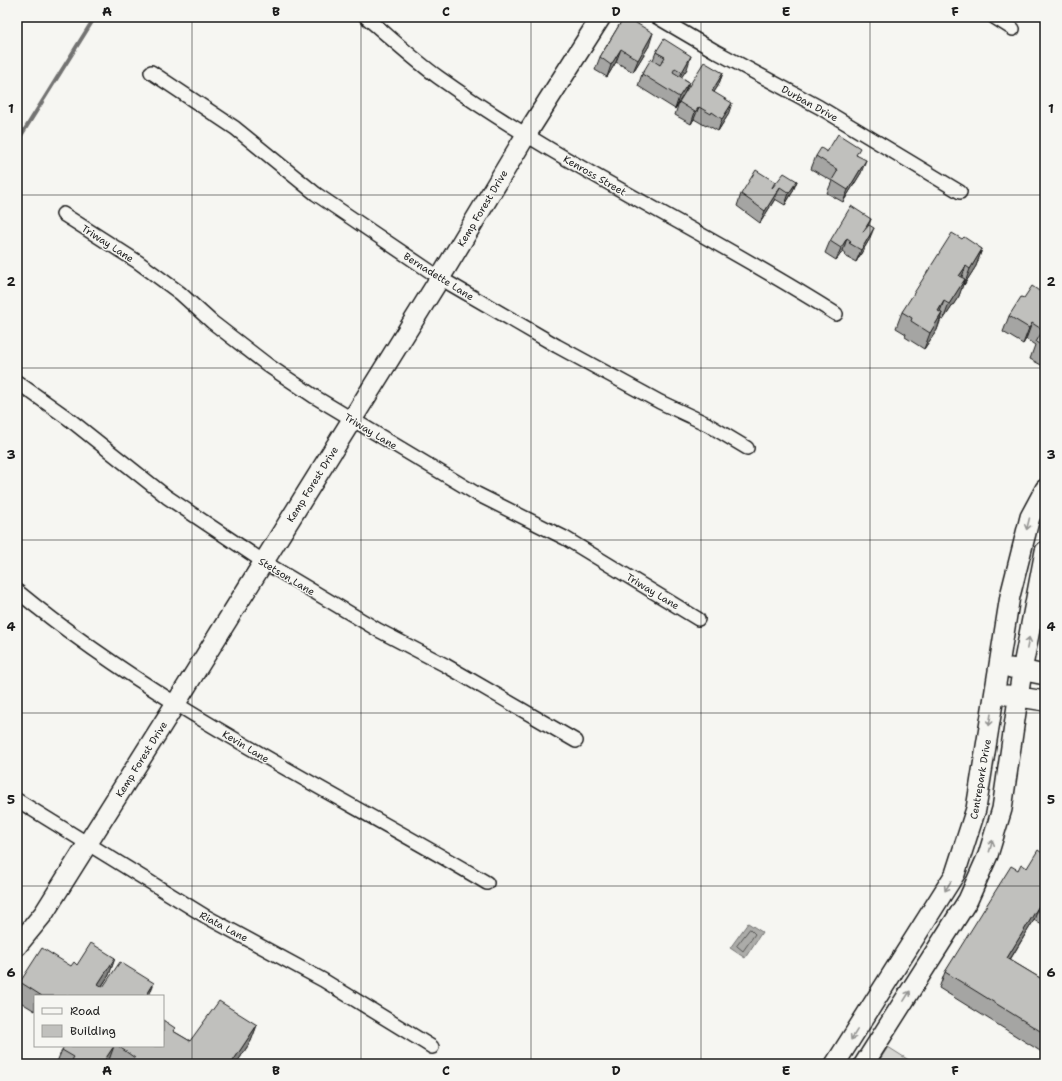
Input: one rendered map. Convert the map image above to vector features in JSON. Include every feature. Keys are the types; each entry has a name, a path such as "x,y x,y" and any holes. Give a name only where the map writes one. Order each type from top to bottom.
{"street":[{"name":"Kenross Street","path":"366,17 438,77 526,135 618,189 750,261 836,314"},
{"name":"Kemp Forest Drive","path":"17,946 44,913 88,844 440,278 526,135 601,17"},
{"name":"Durban Drive","path":"658,17 714,51 819,107 960,192"},
{"path":"994,17 1013,29"},
{"name":"Bernadette Lane","path":"151,72 235,128 316,194 440,278 563,350 660,402 707,424 747,448"},
{"name":"Triway Lane","path":"63,214 144,267 180,293 212,322 269,366 315,397 477,494 565,538 698,619"},
{"name":"Stetson Lane","path":"17,382 69,419 167,497 264,562 378,630 446,665 576,741"},
{"name":"Centrepark Drive","path":"835,1064 955,874 960,861 976,809 1010,596 1030,517 1045,489"},
{"path":"864,1064 968,900 988,855 1002,809 1022,671 1045,551"},
{"name":"Kevin Lane","path":"17,591 91,648 243,745 354,806 487,883"},
{"path":"999,666 1045,676"},
{"path":"994,694 1019,695 1045,700"},
{"name":"Riata Lane","path":"17,800 205,916 323,980 432,1047"},
{"path":"960,861 981,871"},
{"path":"873,1005 894,1017"}],"shaded area":[{"path":"888,1047 915,1064 877,1064"}],"water":[{"path":"748,923 762,932 745,958 730,948"}],"building":[{"path":"624,17 653,33 638,60 621,49 611,65 600,57"},
{"path":"664,39 691,56 682,72 675,68 673,72 689,82 679,97 642,74 651,59 660,65 665,57 656,52"},
{"path":"704,62 723,73 712,91 732,103 722,119 712,112 711,114 699,107 695,112 679,102"},
{"path":"838,134 860,148 856,155 866,160 848,190 832,180 838,170 816,156 821,148 827,152"},
{"path":"756,170 775,182 772,188 784,173 797,181 789,193 780,187 765,211 741,194"},
{"path":"851,206 871,219 863,232 869,225 874,228 861,250 849,243 851,241 847,238 841,248 830,241"},
{"path":"952,233 962,239 964,237 982,249 970,269 966,266 959,276 965,279 949,304 944,301 938,311 942,313 930,333 911,321 912,318 902,312"},
{"path":"1032,286 1045,295 1045,348 1036,342 1043,330 1032,323 1029,328 1009,316 1021,297 1024,298"},
{"path":"1038,850 1045,855 1045,907 1040,904 1007,958 1045,981 1045,1034 945,972 1011,866 1018,870 1021,864 1027,868"},
{"path":"91,943 115,958 98,984 103,987 120,962 154,983 147,995 40,995 20,982 42,948 71,966 74,962 77,965"},
{"path":"219,1001 257,1025 231,1064 137,1064 133,1061 135,1058 119,1047 164,1047 164,1021 175,1028 173,1031 190,1041"},
{"path":"64,1047 113,1047 102,1064 78,1064 72,1060 74,1057 62,1050"}],"waterway":[{"path":"17,142 95,17"}]}
